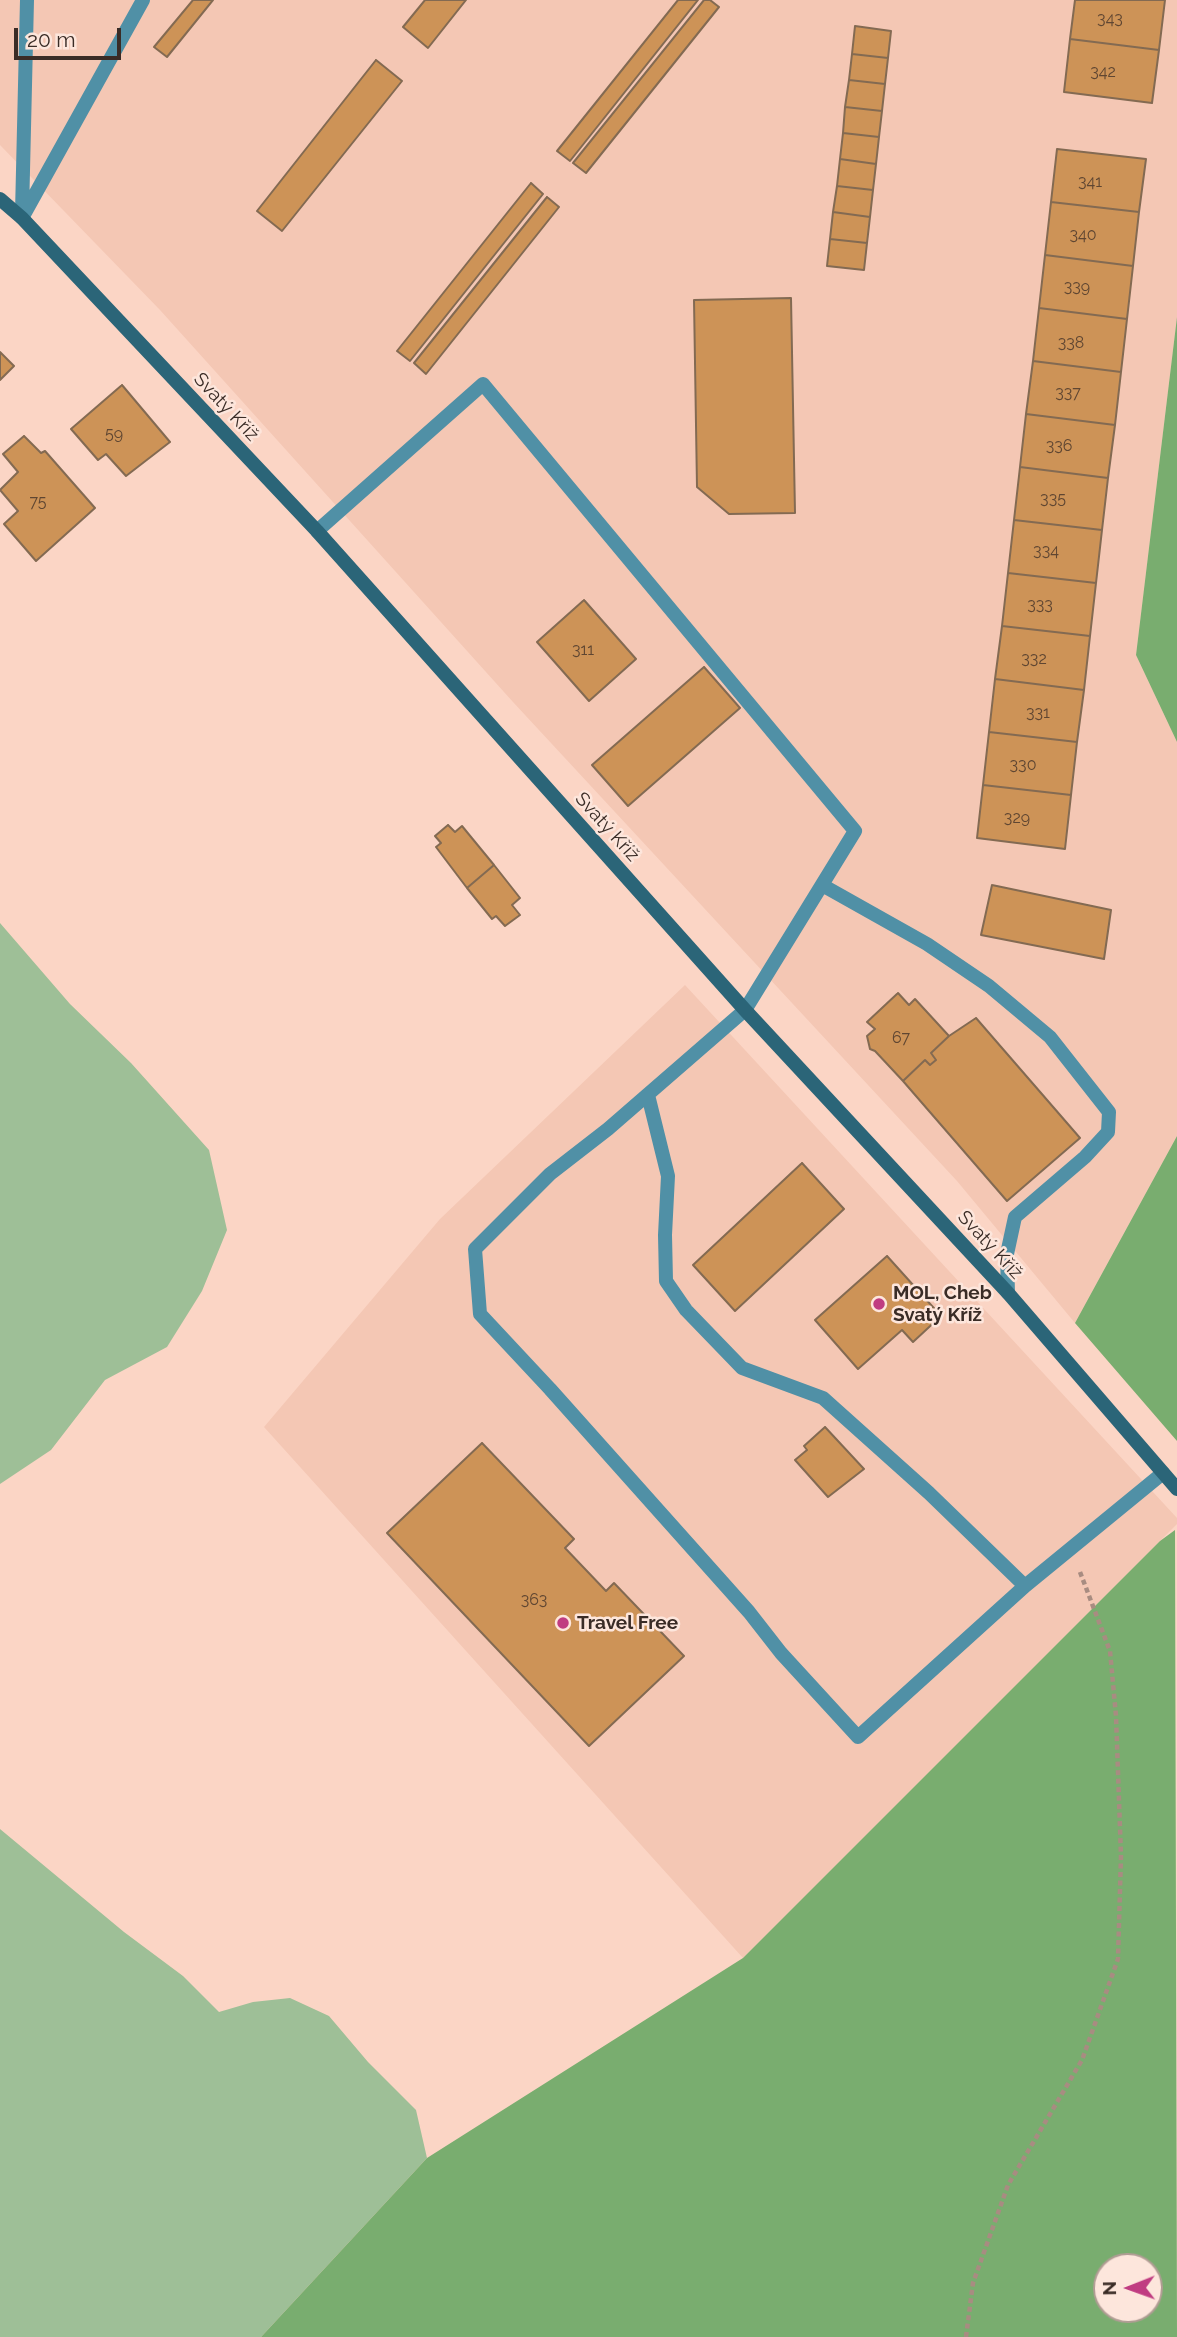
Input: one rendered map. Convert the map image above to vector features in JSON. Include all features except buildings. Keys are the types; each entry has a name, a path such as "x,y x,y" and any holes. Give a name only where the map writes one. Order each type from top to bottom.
{"main road":[{"name":"Svatý Kříž","path":"0,199 22,218 317,531 745,1010 1009,1293 1177,1489"}],"lane":[{"path":"22,218 27,0"},
{"path":"22,218 143,0"},
{"path":"317,531 483,384 855,831 745,1010 648,1095 550,1174 475,1249 480,1314 550,1389 748,1612 781,1653 858,1737 1025,1587 1163,1473"},
{"path":"822,885 927,944 989,986 1050,1037 1109,1112 1108,1132 1084,1157 1015,1217 1007,1254 1009,1293"},
{"path":"648,1095 668,1177 666,1281 686,1310 742,1368 823,1398 929,1493 1025,1587"}],"path":[{"path":"966,2337 973,2283 1008,2185 1082,2060 1118,1959 1121,1856 1116,1716 1110,1651 1072,1548"}],"shaded area":[{"path":"0,0 1177,0 1177,317 1136,655 1177,742 1177,1136 1075,1323 957,1181 513,702 160,310 0,145"},
{"path":"685,985 1177,1518 1177,1524 743,1958 264,1427 440,1219"}],"green space":[{"path":"1177,317 1177,742 1136,655"},
{"path":"0,923 70,1004 131,1063 209,1150 227,1230 202,1291 167,1347 105,1380 51,1450 0,1484"},
{"path":"1177,1136 1177,1441 1075,1323"},
{"path":"1175,1530 1177,2337 261,2337 427,2158 743,1958 1160,1541"},
{"path":"0,1829 124,1932 183,1976 219,2012 253,2002 290,1998 329,2016 368,2062 416,2110 427,2158 261,2337 0,2337"}],"place":[{"name":"MOL, Cheb Svatý Kříž","path":"879,1304"},
{"name":"Travel Free","path":"563,1623"}]}
